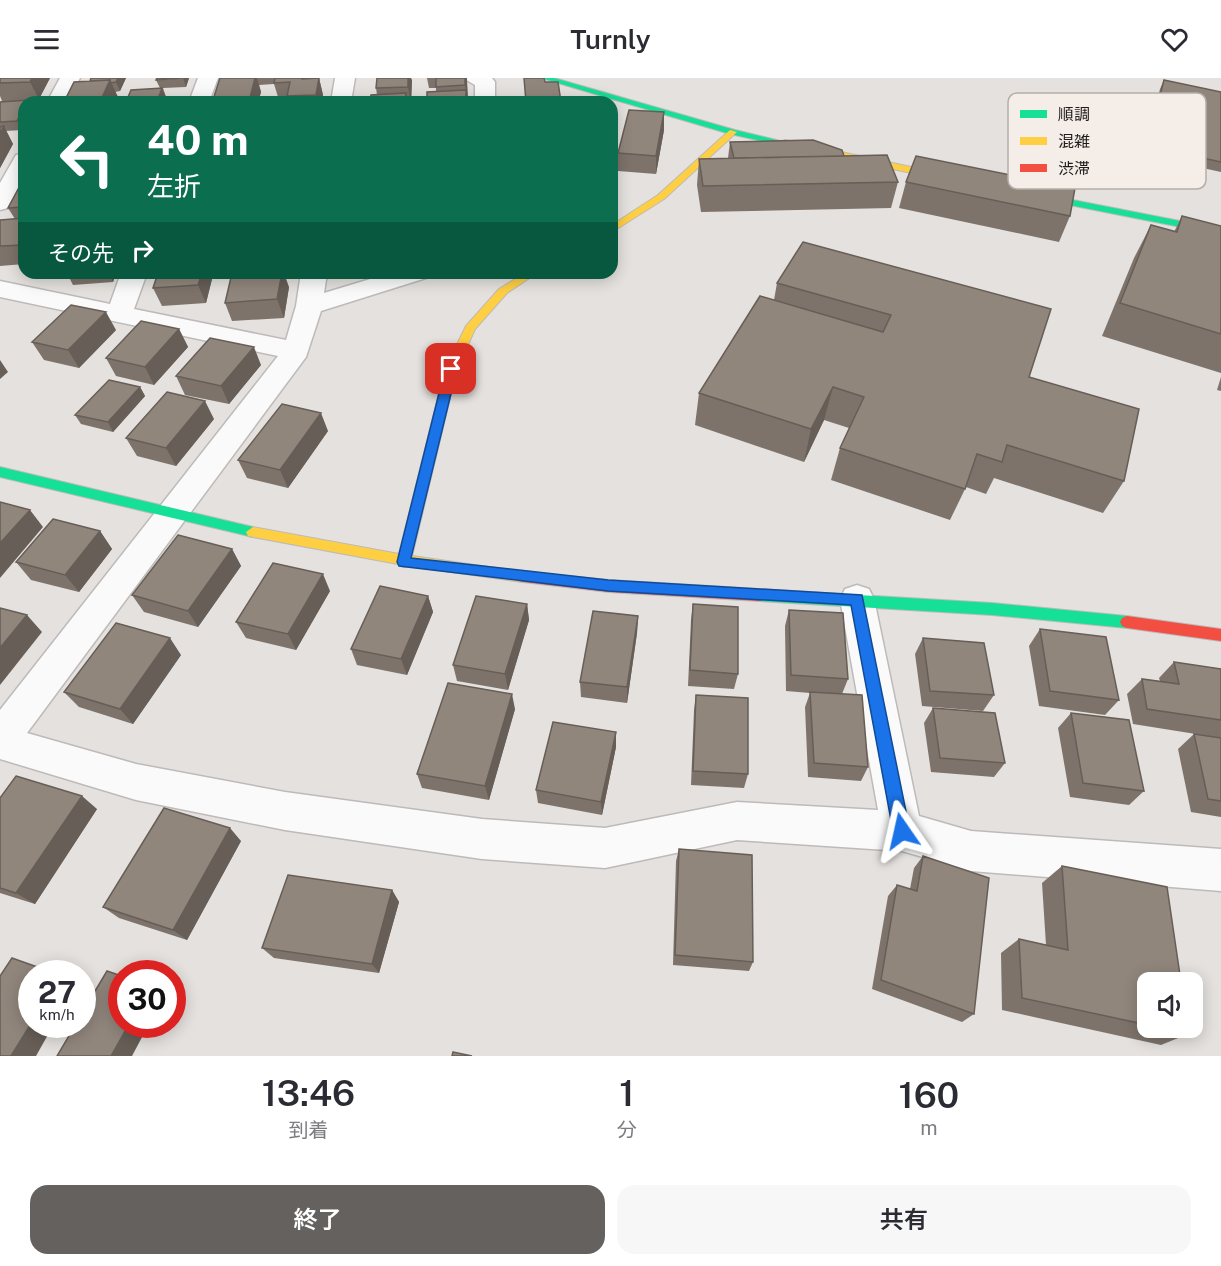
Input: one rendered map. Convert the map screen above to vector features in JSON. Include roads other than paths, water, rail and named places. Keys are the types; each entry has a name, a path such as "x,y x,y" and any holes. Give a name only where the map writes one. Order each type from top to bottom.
{"street":[{"path":"60,96 70,78"},
{"path":"201,96 208,78"},
{"path":"342,96 345,78"},
{"path":"473,78 485,82 485,96"},
{"path":"545,78 608,96"},
{"path":"618,99 733,132 962,181"},
{"path":"618,226 639,215 682,183 733,132"},
{"path":"0,203 18,171"},
{"path":"1008,190 1221,232"},
{"path":"119,313 132,279"},
{"path":"313,279 309,306 296,351 0,741 136,782 285,811 482,839 605,848 736,821 902,831 971,851 1221,870"},
{"path":"309,306 397,279"},
{"path":"404,562 451,369 470,328 502,291 521,279"},
{"path":"0,289 296,351"},
{"path":"0,472 170,516 404,562 608,586 983,606 1221,635"},
{"path":"857,599 902,831"}]}
